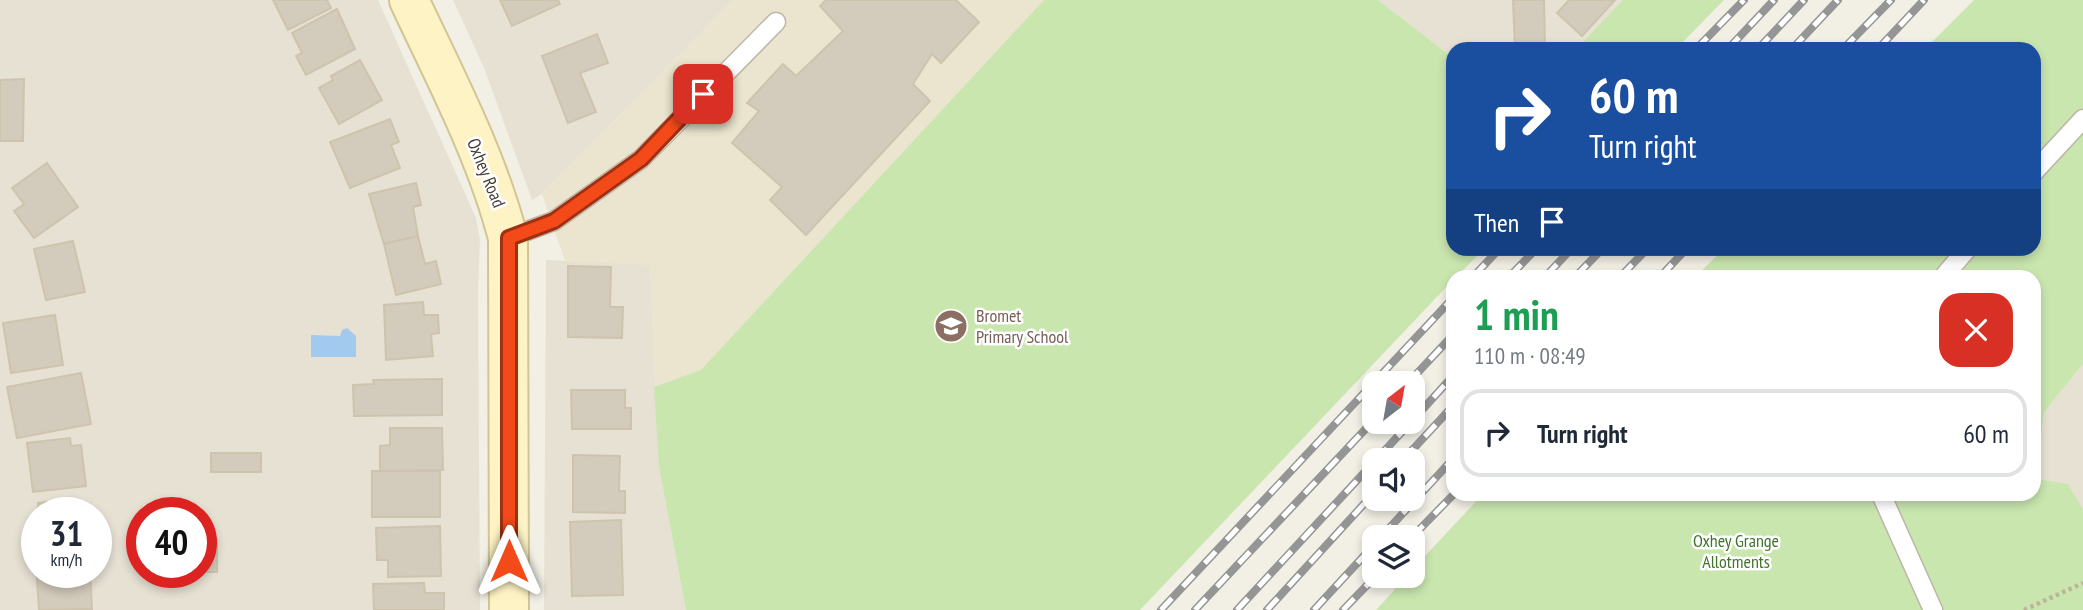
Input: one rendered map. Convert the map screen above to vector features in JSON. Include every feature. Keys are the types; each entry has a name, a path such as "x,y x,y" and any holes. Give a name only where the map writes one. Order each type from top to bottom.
{"street":[{"name":"Oxhey Road","path":"409,0 461,112 509,238 509,610"}],"lane":[{"path":"509,238 554,221 641,159 776,23"},
{"path":"2041,164 2083,119"},
{"path":"1949,270 1961,256"},
{"path":"1884,501 1933,610"}],"path":[{"path":"2024,610 2083,583"}],"shaded area":[{"path":"0,0 378,0 476,218 480,240 480,610 0,610"},
{"path":"453,0 733,0 542,194 532,200 484,68"},
{"path":"733,0 1338,0 659,467 650,265 565,261 542,194"},
{"path":"1378,0 1623,0 1583,42 1446,42 1446,52"},
{"path":"546,260 650,264 659,467 686,610 544,610"},
{"path":"2083,364 2083,509 2068,484 2041,481 2044,412"}],"green space":[{"name":"Bromet Primary School","path":"1044,0 1378,0 1446,52 1446,256 1477,256 1463,270 1446,270 1446,287 1367,371 1362,371 1362,376 1140,610 686,610 659,467 654,387 701,370"},
{"path":"1623,0 1724,0 1683,42 1583,42"},
{"name":"Oxhey Grange Allotments","path":"1974,0 2083,0 2083,364 2044,412 2041,437 2041,270 1702,270 1717,256 2041,256 2041,42 1932,42"},
{"name":"Oxhey Grange Allotments","path":"2041,480 2068,484 2083,509 2083,610 1376,610 1396,588 1425,588 1425,556 1476,501 2041,501"}],"water":[{"path":"347,328 356,336 356,357 311,357 311,335 340,336 342,330"}],"building":[{"path":"273,0 327,0 331,8 288,30"},
{"path":"500,0 558,0 560,4 512,26"},
{"path":"826,0 956,0 979,22 941,63 932,54 913,84 930,101 806,235 770,200 782,187 732,143 759,111 747,103 783,64 796,76 843,31 820,6"},
{"path":"1513,0 1544,0 1545,42 1515,42"},
{"path":"1569,0 1615,0 1582,36 1557,13"},
{"path":"337,9 355,49 306,75 296,56 302,53 292,33"},
{"path":"597,34 608,63 580,73 596,112 568,123 542,56"},
{"path":"360,60 382,100 339,124 319,88 333,80 331,76"},
{"path":"24,79 23,141 0,141 0,80"},
{"path":"390,119 399,142 391,145 400,168 350,188 330,142"},
{"path":"47,163 78,207 34,238 14,211 24,204 12,188"},
{"path":"416,183 421,205 413,207 418,236 384,244 369,194"},
{"path":"418,236 425,264 436,261 441,284 396,295 384,244"},
{"path":"73,241 85,292 46,300 34,249"},
{"path":"568,266 611,267 610,307 623,307 622,338 568,337"},
{"path":"423,302 424,315 438,315 439,333 431,334 433,356 386,360 384,305"},
{"path":"55,315 63,365 11,373 3,323"},
{"path":"81,373 91,424 17,438 7,387"},
{"path":"442,379 442,415 354,416 353,385 374,384 373,380"},
{"path":"571,390 625,390 625,408 631,408 631,429 572,429"},
{"path":"390,428 442,428 443,470 380,471 380,446 390,445"},
{"path":"70,438 71,446 81,445 86,486 33,492 27,443"},
{"path":"211,453 261,453 261,472 211,472"},
{"path":"573,455 620,456 619,491 625,491 625,513 573,512"},
{"path":"372,471 440,471 440,517 372,517"},
{"path":"621,520 623,595 572,596 570,522"},
{"path":"440,526 441,576 388,577 388,560 377,560 376,528"},
{"path":"424,583 425,593 444,593 444,610 374,610 373,584"},
{"path":"38,588 91,588 92,609 39,610"}],"railway":[{"path":"1703,42 1744,0"},
{"path":"1735,42 1774,0"},
{"path":"1765,42 1804,0"},
{"path":"1799,42 1838,0"},
{"path":"1850,42 1891,0"},
{"path":"1885,42 1924,0"},
{"path":"1480,270 1493,256"},
{"path":"1516,270 1529,256"},
{"path":"1552,270 1565,256"},
{"path":"1582,270 1595,256"},
{"path":"1627,270 1640,256"},
{"path":"1667,270 1680,256"},
{"path":"1161,610 1446,305"},
{"path":"1419,371 1446,342"},
{"path":"1425,407 1446,384"},
{"path":"1414,448 1446,413"},
{"path":"1195,610 1362,433"},
{"path":"1387,448 1400,434"},
{"path":"1392,525 1446,467"},
{"path":"1237,610 1362,475"},
{"path":"1424,525 1447,501"},
{"path":"1267,610 1362,506"},
{"path":"1314,610 1362,558"},
{"path":"1343,610 1364,588"}],"place":[{"name":"Bromet Primary School","path":"951,326"}],"route":[{"path":"509,561 509,238 554,221 641,159 703,94"}]}
